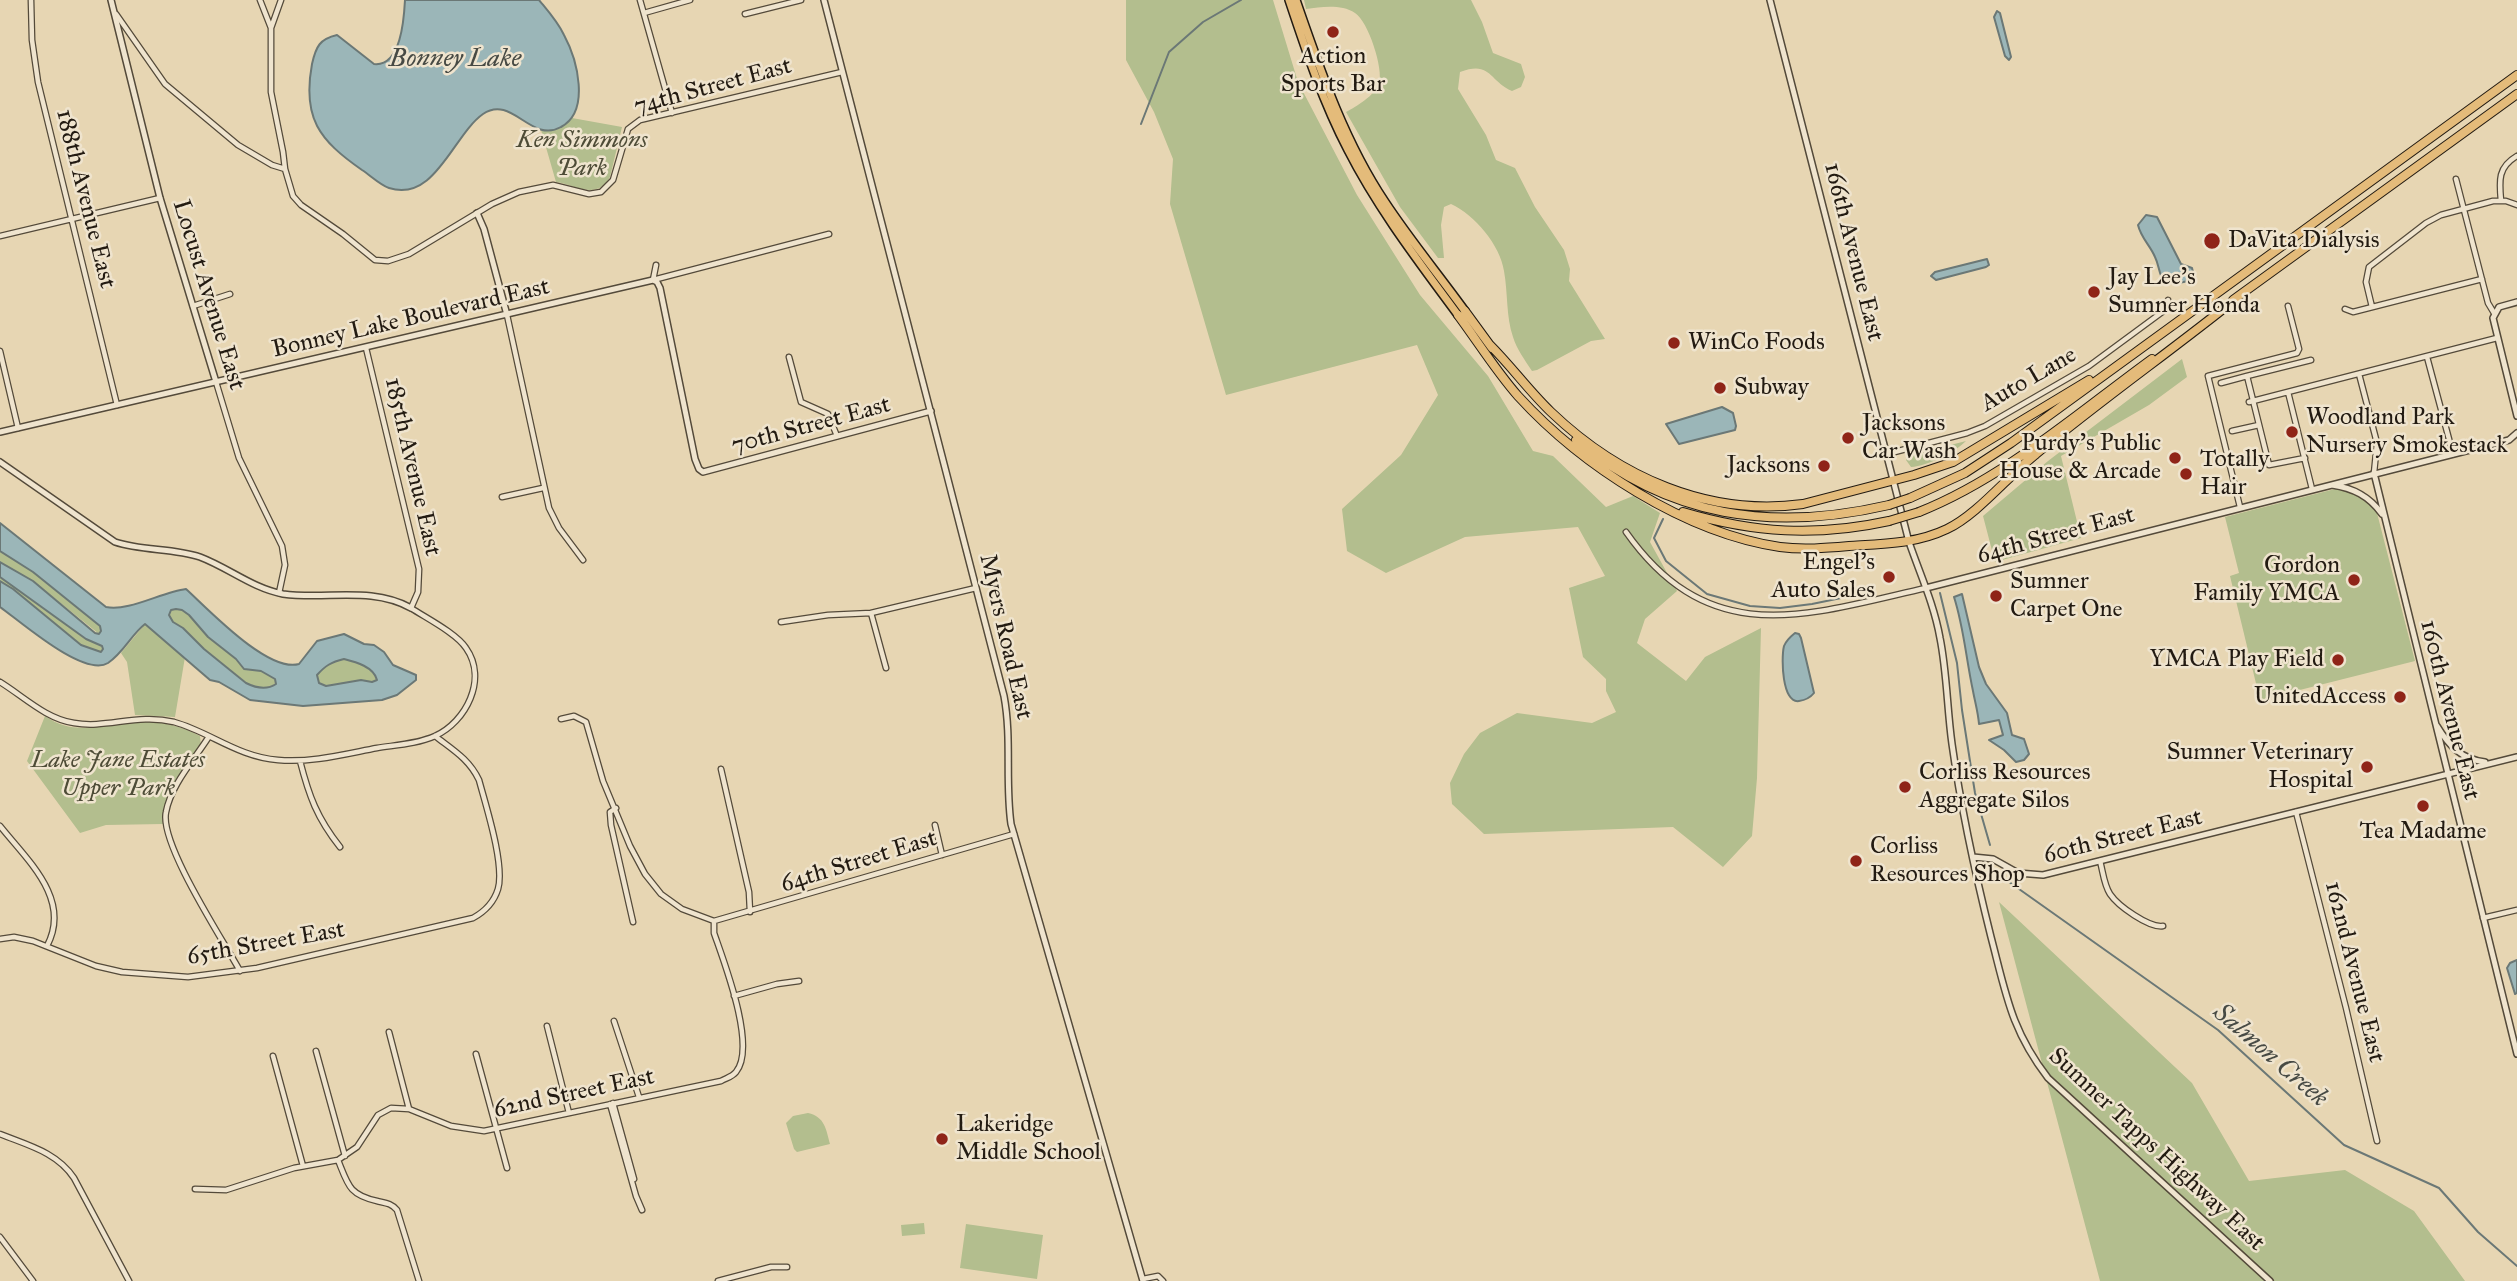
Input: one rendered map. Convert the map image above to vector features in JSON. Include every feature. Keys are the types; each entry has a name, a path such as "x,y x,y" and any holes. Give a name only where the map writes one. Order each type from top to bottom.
{"highway":[{"path":"1289,0 1331,114 1353,160 1384,214 1462,313 1541,402 1579,437 1635,474 1671,489 1730,504 1803,504 1937,468 1960,458 2090,379 2107,373"},
{"path":"1297,0 1331,96 1367,170 1385,202 1516,393 1544,422 1597,467 1702,525 1781,547 1812,549 1909,542 1947,529 1958,523 2039,451 2237,298"},
{"path":"1490,345 1533,400 1582,445 1624,474 1681,502 1735,514 1777,518 1846,514 1889,505 1938,487 1982,463 2517,75"},
{"path":"1654,500 1700,517 1775,531 1833,530 1889,521 1919,512 1970,487 2017,457 2517,94"}],"street":[{"name":"188th Avenue East","path":"31,0 35,68 117,405"},
{"name":"Locust Avenue East","path":"111,0 160,198 239,458 282,546 285,565 279,593"},
{"path":"260,0 271,29"},
{"path":"113,10 165,84 238,145 272,165 285,169 271,92 271,29 281,0"},
{"path":"640,0 672,113"},
{"path":"644,13 691,0"},
{"path":"745,14 801,0"},
{"name":"Myers Road East","path":"824,0 1009,723 1009,798 1014,834 1143,1280"},
{"name":"166th Avenue East","path":"1770,0 1902,512"},
{"name":"74th Street East","path":"285,169 297,202 343,234 375,261 384,262 409,254 507,197 547,185 564,186 589,194 601,192 613,180 624,136 630,126 640,120 842,72"},
{"path":"2501,201 2501,172 2506,164 2517,156"},
{"path":"2456,179 2488,303 2494,313"},
{"path":"0,236 160,198"},
{"path":"2372,307 2366,282 2372,263 2426,223 2441,215 2501,201 2517,205"},
{"path":"477,213 484,229 507,315 543,488 555,522 583,560"},
{"name":"Bonney Lake Boulevard East","path":"0,432 507,315 828,234"},
{"path":"653,280 656,265"},
{"path":"2345,309 2353,312 2482,279"},
{"name":"70th Street East","path":"653,280 660,288 695,459 700,470 712,471 930,411"},
{"path":"193,306 230,294"},
{"name":"Auto Lane","path":"1887,454 1985,426 2099,359 2165,310 2168,300"},
{"path":"2517,302 2499,307 2494,313 2493,321 2517,416"},
{"path":"2240,507 2208,376 2297,353 2299,349 2288,306"},
{"path":"2251,402 2497,338"},
{"name":"185th Avenue East","path":"366,348 419,569 418,592 411,608"},
{"path":"0,351 18,428"},
{"path":"789,357 800,399 807,406 828,414 837,436"},
{"path":"2427,357 2453,454"},
{"path":"2221,383 2311,360"},
{"name":"160th Avenue East","path":"2359,374 2377,443 2373,465 2383,516 2517,1054"},
{"path":"2246,376 2269,465 2305,457"},
{"path":"2288,392 2312,489"},
{"path":"2232,431 2259,425"},
{"name":"64th Street East","path":"1626,532 1647,559 1673,582 1704,601 1747,615 1786,616 1819,612 1926,588 2509,440 2516,434"},
{"path":"0,461 115,542 131,547 199,557 253,585 279,593 302,596 385,597 411,608 465,646 475,672 474,689 466,708 454,722 435,736 410,743 300,761 252,756 177,723 154,719 120,720 89,725 62,721 0,682"},
{"path":"2328,485 2357,491 2370,500 2383,516"},
{"path":"502,497 543,488"},
{"name":"Sumner Tapps Highway East","path":"1902,512 1909,542 1931,600 1941,639 1954,756 1973,857 2008,1004 2018,1031 2031,1056 2054,1084 2270,1281"},
{"path":"781,622 828,615 871,613 976,588"},
{"path":"871,613 886,668"},
{"path":"561,719 570,716 583,719 588,727 603,781 636,858 655,887 682,909 714,921 714,933 734,996 799,981"},
{"path":"2434,721 2458,753 2492,763"},
{"name":"65th Street East","path":"0,939 22,939 96,966 148,976 201,977 240,971 466,921 480,914 492,901 498,889 500,871 479,780 464,758 435,736"},
{"path":"208,738 169,800 165,825 176,857 240,971"},
{"name":"60th Street East","path":"1973,857 1990,858 2018,873 2037,876 2517,757"},
{"path":"300,761 313,804 340,847"},
{"path":"721,769 750,892 750,912"},
{"path":"616,808 610,812 611,825 633,922"},
{"name":"162nd Avenue East","path":"2296,812 2377,1141"},
{"path":"935,825 943,855"},
{"path":"0,826 46,885 52,898 55,922 47,946"},
{"name":"64th Street East","path":"714,921 1014,834"},
{"path":"2100,861 2107,888 2114,898 2149,924 2163,926"},
{"path":"2483,918 2517,910"},
{"name":"62nd Street East","path":"410,1109 461,1128 477,1131 721,1081 737,1071 742,1057 743,1037 734,996"},
{"path":"614,1021 639,1097"},
{"path":"548,1026 569,1113"},
{"path":"195,1189 226,1190 303,1166 338,1160 356,1147 382,1112 395,1107 410,1109 389,1032"},
{"path":"316,1052 345,1156"},
{"path":"476,1054 507,1168"},
{"path":"273,1056 303,1166"},
{"path":"611,1103 642,1210 636,1196 611,1103"},
{"path":"0,1134 49,1154 65,1166 129,1281"},
{"path":"338,1160 354,1194 391,1204 397,1210 419,1281"},
{"path":"0,1237 33,1281"},
{"path":"718,1281 771,1266 787,1267"},
{"path":"753,1272 756,1281"},
{"path":"1143,1280 1158,1276 1163,1281"}],"green space":[{"path":"1126,0 1273,0 1298,82 1357,195 1420,295 1488,376 1533,451 1553,456 1606,507 1633,496 1660,513 1650,542 1677,591 1645,619 1637,643 1686,681 1705,657 1761,628 1757,778 1752,836 1723,867 1673,827 1484,834 1452,804 1450,783 1464,754 1480,733 1517,713 1592,723 1616,712 1606,691 1606,679 1583,657 1569,588 1605,576 1578,527 1465,537 1386,573 1347,551 1342,509 1401,455 1438,395 1417,345 1226,395 1170,204 1173,159 1154,112 1126,60"},
{"path":"1304,0 1471,0 1493,53 1521,64 1525,77 1521,87 1512,91 1484,70 1470,69 1460,72 1458,89 1486,135 1496,160 1515,168 1535,207 1564,250 1570,269 1569,281 1605,339 1591,341 1532,371 1513,337 1502,261 1492,241 1469,215 1451,204 1444,207 1441,225 1444,258 1438,258 1400,207 1346,112 1360,104 1379,84 1377,57 1365,25 1350,10 1331,7 1306,9"},
{"name":"Ken Simmons Park","path":"572,118 622,127 610,177 599,188 586,190 556,182 541,130 558,127"},
{"path":"2182,359 2187,377 2149,405 2061,456 2081,538 1995,562 1983,516 2048,461"},
{"path":"1966,441 1948,454 1925,464 1911,467 1906,460 1908,456"},
{"path":"2335,489 2359,495 2377,513 2415,661 2260,700 2230,576 2239,573 2225,517"},
{"path":"0,551 33,572 100,626 99,634 33,581 0,562"},
{"path":"0,577 86,639 102,646 102,652 81,645 0,581"},
{"path":"176,609 189,615 208,637 236,659 244,669 261,671 275,679 276,683 262,688 247,683 204,649 184,628 173,622 169,615 171,610"},
{"path":"145,624 185,657 175,717 135,715 127,662 121,653"},
{"path":"344,659 368,668 377,680 326,686 319,683 317,675 320,672 332,663"},
{"name":"Lake Jane Estates Upper Park","path":"45,716 66,726 86,728 130,722 157,722 183,728 200,736 201,745 170,792 163,813 163,824 106,825 80,833 27,761"},
{"path":"1999,902 2192,1083 2249,1181 2345,1170 2414,1211 2465,1281 2100,1281"},
{"path":"808,1113 821,1121 830,1144 797,1152 786,1123 793,1116"},
{"path":"924,1223 925,1234 902,1236 901,1225"},
{"path":"966,1224 1043,1235 1037,1279 960,1268"}],"water":[{"name":"Bonney Lake","path":"405,0 539,0 559,26 577,70 579,97 570,119 561,127 550,131 531,125 503,110 483,114 472,124 431,177 419,186 405,190 389,188 347,159 325,138 312,113 310,83 315,52 326,39 337,35 374,64 383,63 390,58 399,40"},
{"path":"1997,11 2000,13 2011,57 2009,60 2005,56 1994,17"},
{"path":"2146,215 2157,217 2181,264 2192,268 2194,276 2191,279 2167,284 2164,281 2138,225"},
{"path":"1987,259 1989,265 1986,267 1936,280 1931,276 1935,272"},
{"path":"1722,407 1733,413 1735,430 1679,444 1666,424"},
{"path":"0,523 106,607 124,607 186,589 223,624 271,659 286,664 299,664 317,641 344,634 364,644 374,645 384,652 393,665 416,675 416,680 397,695 382,700 303,706 250,700 219,682 210,680 145,624 108,663 84,663 52,646 0,607 0,581 81,645 101,652 103,649 0,577 0,562 33,581 95,633 99,634 100,626 33,572 0,551","holes":["176,609 189,615 208,637 236,659 244,669 261,671 275,679 276,684 261,688 246,683 173,622 169,615 171,610","344,659 368,668 377,680 326,686 319,683 317,675 320,672 332,663"]},
{"path":"1962,594 1979,667 1986,684 2007,713 2012,735 2024,739 2029,754 2024,760 2016,762 1989,740 2003,735 1999,720 1979,724 1954,597"},
{"path":"1795,633 1801,638 1814,693 1799,701 1793,700 1789,695 1783,669 1784,646"},
{"path":"2517,960 2517,993 2515,994 2507,968"}],"waterway":[{"name":"Salmon Creek","path":"1141,124 1169,52 1203,22 1241,0"},
{"name":"Salmon Creek","path":"1663,519 1654,538 1666,561 1707,594 1750,606 1780,608 1875,591"},
{"name":"Salmon Creek","path":"1940,593 1957,663 1975,793 1990,845"},
{"name":"Salmon Creek","path":"1995,872 2218,1030 2344,1145 2439,1188 2478,1232 2517,1266"}],"place":[{"name":"Action Sports Bar","path":"1333,32"},
{"name":"DaVita Dialysis","path":"2212,241"},
{"name":"Jay Lee's Sumner Honda","path":"2094,292"},
{"name":"WinCo Foods","path":"1674,343"},
{"name":"Subway","path":"1720,388"},
{"name":"Woodland Park Nursery Smokestack","path":"2292,432"},
{"name":"Jacksons Car Wash","path":"1848,438"},
{"name":"Purdy's Public House & Arcade","path":"2175,458"},
{"name":"Jacksons","path":"1824,466"},
{"name":"Totally Hair","path":"2186,474"},
{"name":"Engel's Auto Sales","path":"1889,577"},
{"name":"Gordon Family YMCA","path":"2354,580"},
{"name":"Sumner Carpet One","path":"1996,596"},
{"name":"YMCA Play Field","path":"2338,660"},
{"name":"UnitedAccess","path":"2400,697"},
{"name":"Sumner Veterinary Hospital","path":"2367,767"},
{"name":"Corliss Resources Aggregate Silos","path":"1905,787"},
{"name":"Tea Madame","path":"2423,806"},
{"name":"Corliss Resources Shop","path":"1856,861"},
{"name":"Lakeridge Middle School","path":"942,1139"}]}
